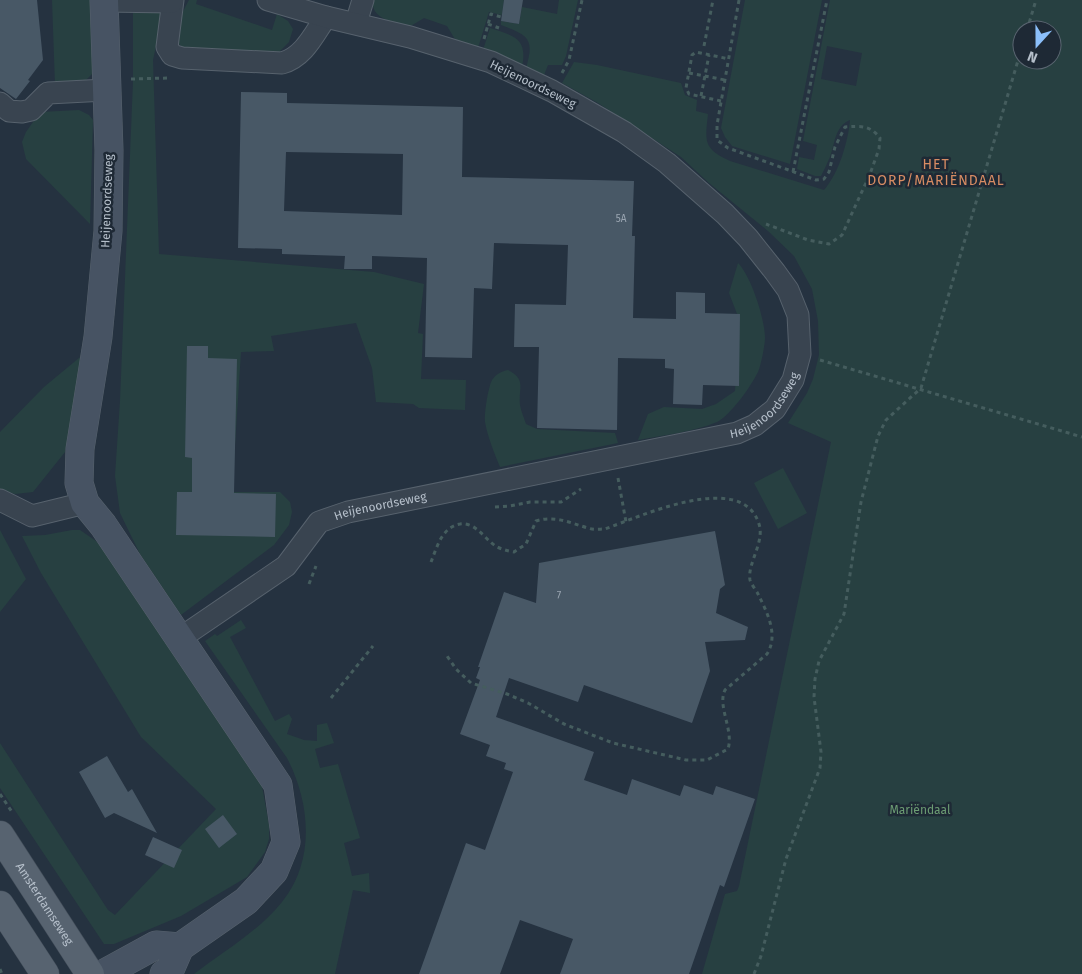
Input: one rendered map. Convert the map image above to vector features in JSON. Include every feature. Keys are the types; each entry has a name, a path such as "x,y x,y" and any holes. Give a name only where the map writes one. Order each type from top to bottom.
{"main road":[{"name":"Amsterdamseweg","path":"0,835 90,974"},
{"path":"0,906 45,974"}],"street":[{"name":"Heijenoordseweg","path":"179,639 286,566 319,522 357,510 737,433 755,425 775,408 793,380 800,354 798,315 788,290 748,238 725,214 668,163 624,132 552,91 491,62 410,37 268,0"},
{"path":"356,23 363,0"},
{"name":"Heijenoordseweg","path":"180,947 246,901 274,871 286,842 278,785 85,502 79,482 80,449 98,337 108,231 109,150 117,84 104,1 173,1 167,47 172,54 182,58 282,63 292,60 300,54 326,16"},
{"path":"0,103 9,110 22,112 30,110 48,93 117,84"},
{"path":"0,500 32,516 85,502"},
{"path":"103,974 156,945 180,947 170,970 164,974"}],"path":[{"path":"552,91 569,60 582,0"},
{"path":"704,46 713,0"},
{"path":"739,0 717,125 718,140 728,148 816,180 824,179 829,172 835,147 845,127 861,126 874,130 880,138 879,149 870,174 842,235 829,244 808,240 766,223 748,238"},
{"path":"793,172 827,0"},
{"path":"1030,20 1036,0"},
{"path":"479,59 491,14 501,17"},
{"path":"488,24 499,28"},
{"path":"721,101 689,94 686,88 692,55 696,52 729,59"},
{"path":"701,96 709,55"},
{"path":"754,974 761,956 786,859 820,768 821,752 814,697 815,679 819,661 844,614 861,502 878,436 886,420 920,388 1015,70"},
{"path":"689,72 725,80"},
{"path":"117,84 177,78"},
{"path":"800,354 1082,437"},
{"path":"614,458 626,522"},
{"path":"431,562 443,535 451,526 463,524 474,526 490,543 502,550 514,552 526,544 536,521 545,518 556,518 590,529 604,529 688,500 728,499 743,503 751,508 760,527 760,537 750,580 767,612 772,630 772,647 767,654 725,690 723,694 730,742 728,748 707,760 686,760 613,744 564,724 528,703 508,694 471,683 456,669 445,653"},
{"path":"331,698 373,646"},
{"path":"0,969 2,974"}],"green space":[{"path":"52,0 92,0 95,65 92,74 84,82 55,85"},
{"path":"189,0 197,0 196,4 272,30 277,14 288,21 293,29 289,42 278,53 184,49 178,43 179,19"},
{"path":"373,0 504,0 502,15 489,12 478,48 456,41 447,26 424,18 409,27 391,22 375,12"},
{"path":"559,0 578,0 566,56 562,65 548,65 544,75 526,68 530,50 527,39 518,32 501,25 501,21 519,24 522,7 557,14"},
{"path":"745,0 822,0 790,164 732,146 721,128"},
{"name":"Mariëndaal","path":"830,0 1082,0 1082,974 702,974 725,894 737,891 739,886 831,442 788,423 807,393 813,379 819,355 818,321 812,289 794,256 768,231 709,183 681,157 598,103 562,83 574,62 681,83 685,95 697,100 696,111 708,114 707,138 710,148 715,152 730,161 824,190 834,175 842,157 850,120 841,126 838,131 830,157 821,176 815,176 797,169 799,157 814,160 817,145 803,141","holes":["827,46 862,53 856,86 821,79"]},
{"path":"159,9 162,19 153,60 159,254 374,272 424,284 418,333 423,334 421,379 466,380 465,410 419,408 413,404 376,402 372,368 356,323 271,336 274,351 241,352 232,492 280,492 290,502 292,512 289,525 274,545 181,615 140,554 120,513 115,476 120,401 133,81 133,10"},
{"path":"490,28 512,36 521,44 523,50 522,67 483,50"},
{"path":"79,110 89,115 93,120 90,224 26,159 22,142 26,132 40,112"},
{"path":"738,263 752,287 760,309 764,330 763,355 755,378 734,407 717,422 688,431 638,440 648,414 664,407 702,409 716,404 735,391 739,319 729,293"},
{"path":"85,353 65,452 33,492 15,494 0,490 0,432 44,387"},
{"path":"508,370 518,377 520,381 520,405 526,424 537,429 615,433 618,443 500,467 491,445 485,422 485,413 492,380 499,373"},
{"path":"783,468 807,513 778,529 754,483"},
{"path":"0,530 26,579 0,612"},
{"path":"80,530 96,541 118,564 164,628 262,786 269,825 269,839 265,852 247,877 181,916 114,944 104,944 0,788 0,743 108,910 115,915 216,809 141,737 41,573 22,536 45,535"},
{"path":"241,620 246,628 230,637 275,721 289,714 292,719 287,734 304,740 317,741 317,725 327,723 334,743 315,749 320,768 338,764 360,838 344,843 352,876 369,873 370,893 353,890 335,974 194,974 263,922 282,902 293,886 305,850 306,831 301,793 287,758 205,641 215,634 217,636"}],"building":[{"path":"0,0 37,0 43,60 16,99 0,88"},
{"path":"504,0 523,0 519,24 501,21"},
{"path":"241,92 287,93 287,103 463,107 462,177 634,181 632,236 635,236 633,318 676,319 676,292 705,293 705,313 740,314 739,386 703,385 702,405 673,404 674,369 665,368 665,359 618,358 617,430 537,428 539,347 514,347 515,304 566,305 568,245 494,243 492,289 474,288 472,358 425,357 427,258 372,256 372,269 344,269 345,256 282,254 282,249 238,248","holes":["286,152 403,154 402,215 284,211"]},
{"path":"187,346 208,346 208,358 237,359 234,493 276,494 275,537 176,535 177,492 192,492 192,458 185,457"},
{"path":"715,531 725,585 720,589 716,613 748,627 745,640 705,642 710,671 692,723 584,685 578,702 509,678 496,717 594,752 584,780 627,795 632,779 680,796 684,785 713,795 716,786 755,799 724,887 720,885 689,974 560,974 573,939 520,920 500,974 419,974 466,843 485,850 513,772 504,769 506,763 486,756 490,745 460,734 480,680 476,678 480,667 478,667 504,592 536,603 539,563"},
{"path":"107,756 128,792 132,789 157,833 114,813 105,818 79,772"},
{"path":"223,815 237,834 219,848 205,829"},
{"path":"153,837 182,850 174,868 145,855"}],"district":[{"name":"HET DORP/MARIËNDAAL","path":"936,172"}]}
